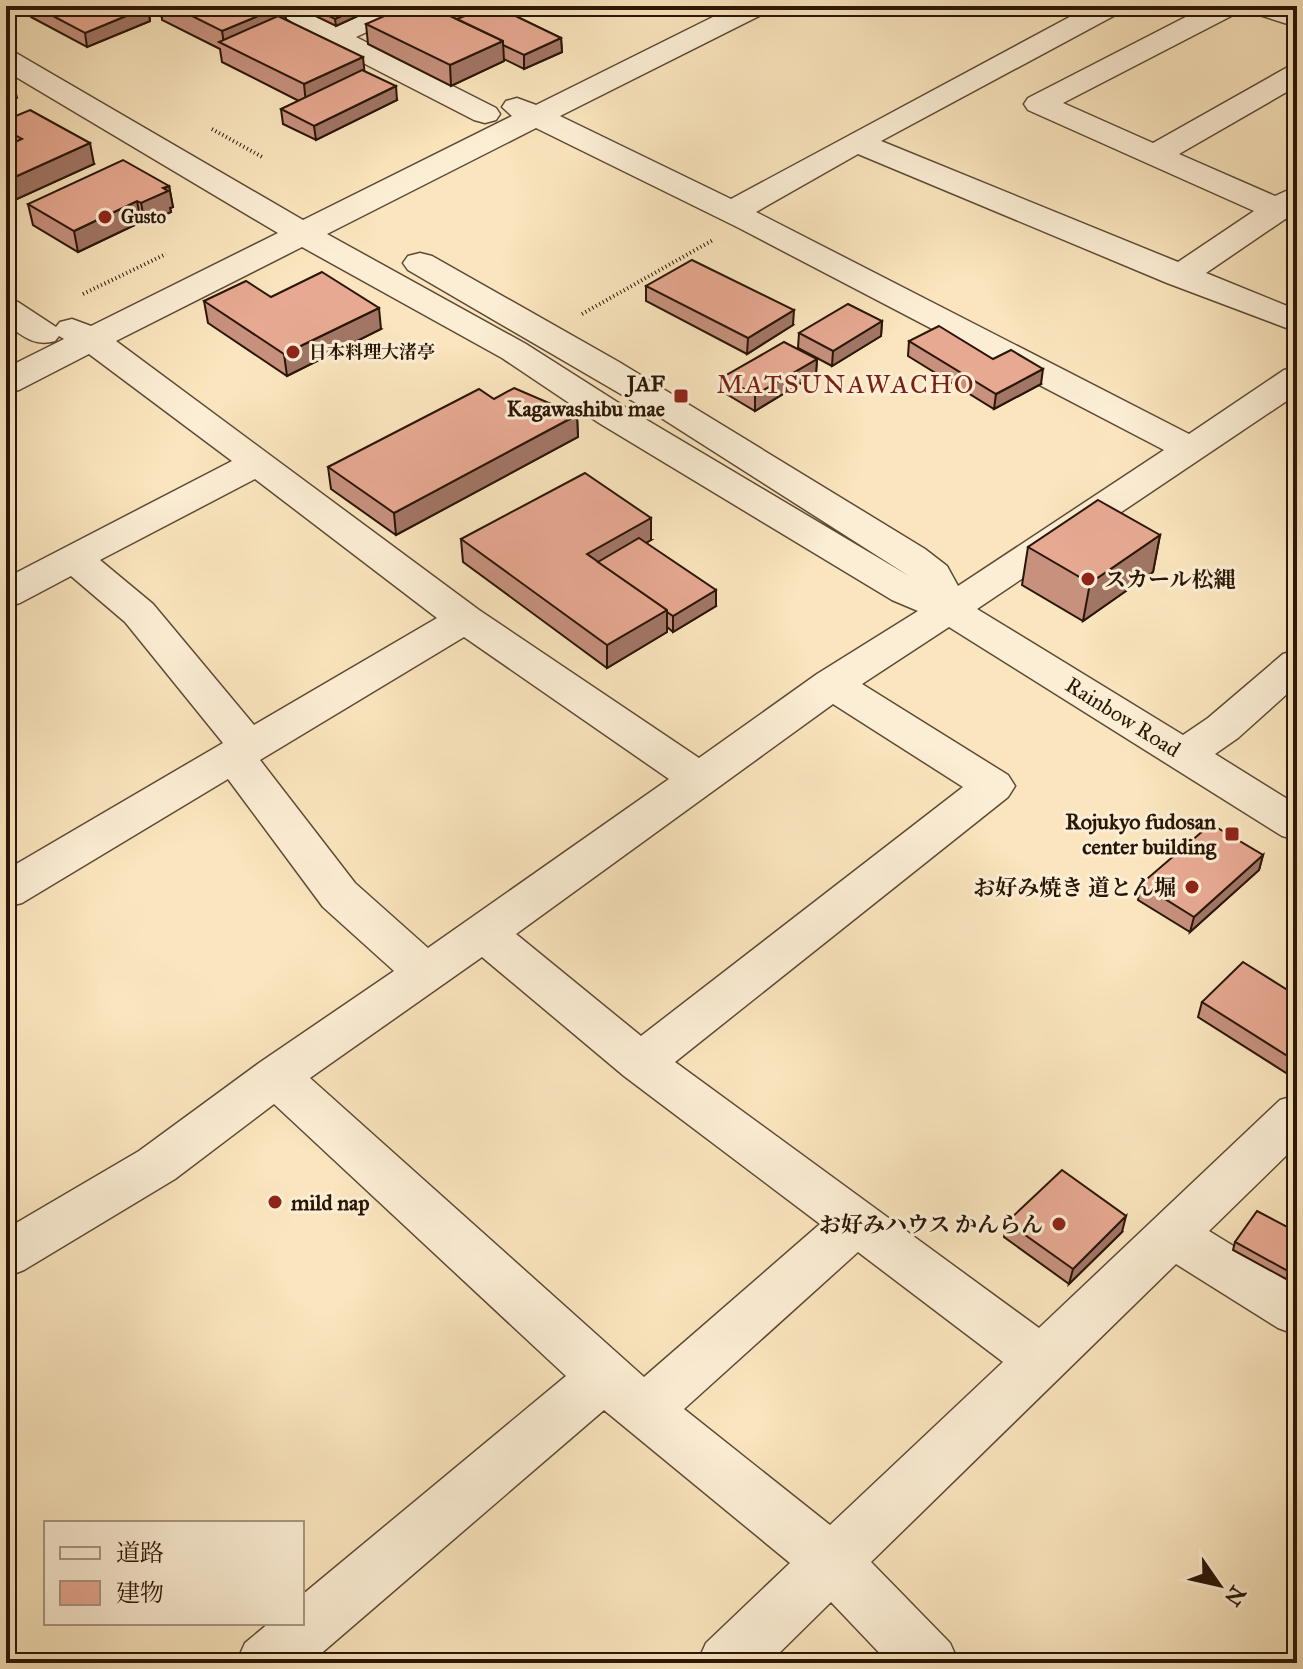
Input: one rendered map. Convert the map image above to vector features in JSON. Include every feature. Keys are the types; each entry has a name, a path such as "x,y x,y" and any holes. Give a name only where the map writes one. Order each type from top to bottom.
{"street":[{"path":"274,6 333,36 510,111 740,216 1189,448"},
{"path":"333,36 401,6"},
{"path":"6,352 307,218 709,6"},
{"path":"307,218 510,111 757,6"},
{"path":"740,216 856,142 1111,6"},
{"path":"1229,6 1039,104 1156,154 1287,203"},
{"path":"1260,6 1295,16"},
{"path":"6,30 269,171"},
{"name":"Rainbow Road","path":"6,59 307,218 612,415 906,591 949,609 1297,825"},
{"path":"1156,154 1297,74"},
{"path":"856,142 1297,322"},
{"path":"1179,276 1287,203"},
{"path":"6,309 70,323 465,619 699,779"},
{"path":"6,382 70,323"},
{"path":"6,1255 157,1165 276,1076 484,933 832,684 1297,378"},
{"path":"6,594 257,463"},
{"path":"72,557 139,613 242,752 339,895 425,972"},
{"path":"6,891 465,619"},
{"path":"1184,755 1223,728 1297,663"},
{"path":"641,1063 993,786 832,684"},
{"path":"484,933 641,1063 1043,1361"},
{"path":"276,1076 624,1393 832,1562 929,1663"},
{"path":"727,1663 1297,1114"},
{"path":"266,1663 624,1393 856,1223"},
{"path":"1172,1235 1297,1312"}],"path":[{"path":"212,129 269,171"},
{"path":"579,316 740,216"},
{"path":"70,323 166,254"}],"building":[{"path":"34,6 146,6 148,7 85,33"},
{"path":"172,6 282,6 222,31"},
{"path":"309,6 363,6 335,19"},
{"path":"407,6 429,6 503,41 450,65 366,24"},
{"path":"454,6 495,6 561,38 524,55 457,19 470,14"},
{"path":"278,16 363,57 304,84 219,42"},
{"path":"362,70 396,86 314,126 281,109"},
{"path":"30,110 90,143 6,181 6,146 22,139 6,130 6,120"},
{"path":"123,160 169,186 163,188 168,191 141,203 137,201 74,231 28,204"},
{"path":"692,260 794,310 748,338 646,286"},
{"path":"322,272 379,308 284,354 204,301 246,281 271,297"},
{"path":"848,304 882,321 833,351 799,333"},
{"path":"939,326 993,359 1011,350 1043,369 996,394 909,341"},
{"path":"784,342 817,359 755,395 723,377"},
{"path":"514,388 577,415 394,513 328,467 479,389 494,399"},
{"path":"585,473 651,518 587,554 667,610 607,645 461,539"},
{"path":"1098,500 1160,535 1090,583 1028,547"},
{"path":"639,538 716,590 673,616 598,562"},
{"path":"1211,824 1263,855 1194,917 1141,884"},
{"path":"1243,962 1297,996 1297,1062 1202,1002"},
{"path":"1062,1170 1126,1216 1073,1269 1007,1222"},
{"path":"1257,1211 1297,1232 1297,1276 1235,1242"}],"place":[{"name":"Gusto","path":"105,217"},
{"name":"日本料理大渚亭","path":"293,352"},
{"name":"JAF Kagawashibu mae","path":"681,396"},
{"name":"スカール松縄","path":"1088,579"},
{"name":"Rojukyo fudosan center building","path":"1232,834"},
{"name":"お好み焼き 道とん堀","path":"1192,887"},
{"name":"mild nap","path":"275,1202"},
{"name":"お好みハウス かんらん","path":"1059,1224"}],"district":[{"name":"MATSUNAWACHO","path":"846,384"}]}
